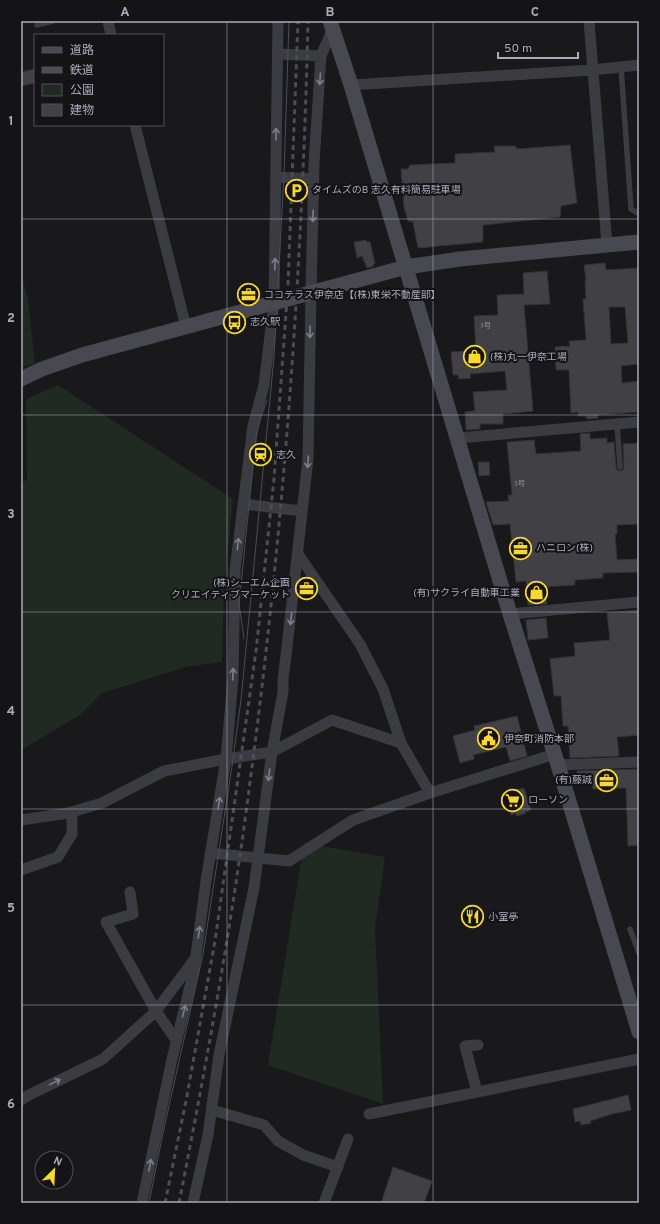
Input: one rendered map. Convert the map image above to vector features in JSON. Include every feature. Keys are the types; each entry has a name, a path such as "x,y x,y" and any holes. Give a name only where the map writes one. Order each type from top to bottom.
{"street":[{"path":"108,21 112,34"},
{"path":"142,1203 176,1040 194,970 210,854 226,759 233,678 235,570 253,426 264,385 274,303 278,21"},
{"path":"588,21 607,245"},
{"path":"193,1203 212,1110 219,1055 254,888 272,752 283,692 283,679 308,459 310,293 314,180 322,56 331,25"},
{"path":"331,25 352,85 510,614 557,760 639,1032"},
{"path":"278,54 322,56"},
{"path":"352,85 592,70 639,65"},
{"path":"134,126 186,327"},
{"path":"276,177 314,180"},
{"path":"21,379 42,369 82,354 406,267 460,259 639,242"},
{"path":"458,438 639,422"},
{"path":"243,504 302,511"},
{"path":"298,554 360,644 383,690 401,743 430,793"},
{"path":"510,614 639,602"},
{"path":"21,820 72,812 102,803 164,771 272,752 332,720 401,743"},
{"path":"210,854 289,861 353,820 430,793 557,760 639,762"},
{"path":"21,870 58,857 72,834 72,812"},
{"path":"130,892 133,914 106,922 156,1010 176,1040"},
{"path":"21,1100 103,1059 156,1010 196,958"},
{"path":"477,1092 465,1046 478,1045"},
{"path":"369,1114 639,1059"},
{"path":"212,1110 264,1125 278,1141 303,1155 338,1167"},
{"path":"324,1203 348,1139"}],"lane":[{"path":"37,25 52,21"},
{"path":"621,67 631,208 639,214"},
{"path":"617,424 620,467"},
{"path":"630,929 639,953"}],"green space":[{"path":"21,275 28,298 35,364 21,367"},
{"path":"58,385 233,499 224,587 222,662 186,667 102,693 80,715 21,750 21,483 27,480 26,399"},
{"path":"304,843 385,857 375,928 383,1104 268,1065"}],"building":[{"path":"34,69 34,83 21,86 21,72"},
{"path":"570,145 577,203 561,206 560,217 483,225 483,242 418,248 413,222 408,221 404,207 401,169 408,169 410,165 455,163 455,154 495,152 494,146 515,146 517,149"},
{"path":"366,240 367,242 370,242 375,263 373,264 374,266 367,268 362,256 357,258 354,242"},
{"path":"605,263 606,270 639,268 639,364 621,366 622,383 639,381 639,412 598,415 598,418 587,419 586,416 578,416 578,412 571,413 569,370 556,370 555,347 570,346 569,341 586,340 583,299 586,299 584,265","holes":["609,307 625,307 628,343 611,344"]},
{"path":"547,271 550,304 524,305 533,411 503,414 503,424 480,424 480,429 466,430 465,412 475,411 473,392 507,390 505,371 470,374 471,378 459,379 458,375 453,375 451,352 476,350 474,316 498,315 497,295 524,294 523,273"},
{"path":"254,289 256,297 244,300 242,291"},
{"path":"590,433 590,439 607,438 607,443 614,442 616,467 617,470 620,471 623,470 624,467 623,444 639,443 639,524 617,525 617,534 615,534 617,560 639,559 639,572 603,573 603,578 575,580 575,585 545,587 547,604 528,605 526,581 516,582 510,524 493,525 486,502 509,501 508,495 512,495 507,442 534,440 536,454 581,451 580,434"},
{"path":"478,462 489,462 490,475 479,476"},
{"path":"308,581 313,589 300,595 301,586"},
{"path":"639,610 639,735 617,737 619,756 570,758 568,726 563,726 561,696 554,696 550,659 575,656 574,643 610,640 607,613"},
{"path":"546,618 548,638 528,640 526,620"},
{"path":"517,716 527,756 510,761 506,747 473,755 474,759 460,763 453,736 475,730 474,726"},
{"path":"639,769 639,845 628,846 626,788 593,789 592,779 578,780 577,771"},
{"path":"524,788 531,810 517,816 516,813 511,815 504,793"},
{"path":"479,908 482,918 470,922 466,912"},
{"path":"628,1095 631,1110 590,1121 591,1123 581,1125 580,1121 575,1122 573,1109"},
{"path":"393,1167 432,1181 424,1203 381,1203"}],"tram line":[{"path":"149,1203 203,954 241,700 274,357 284,175 289,21"},
{"path":"244,639 239,604 256,437 267,400"}],"railway":[{"path":"165,1203 186,1101 215,941 256,651 274,479 288,285 298,21"},
{"path":"179,1203 226,946 242,842 272,598 296,310 308,21"}],"place":[{"name":"タイムズのB 志久有料簡易駐車場","path":"297,190"},
{"name":"ココテラス伊奈店【(株)東栄不動産部】","path":"248,295"},
{"name":"志久駅","path":"234,322"},
{"name":"(株)丸一伊奈工場","path":"474,357"},
{"name":"志久","path":"260,455"},
{"name":"ハニロン(株)","path":"520,548"},
{"name":"(株)シーエム企画 クリエイティブマーケット","path":"306,589"},
{"name":"(有)サクライ自動車工業","path":"536,593"},
{"name":"伊奈町消防本部","path":"489,739"},
{"name":"(有)藤誠","path":"607,780"},
{"name":"ローソン","path":"513,800"},
{"name":"小室亭","path":"472,917"}]}
